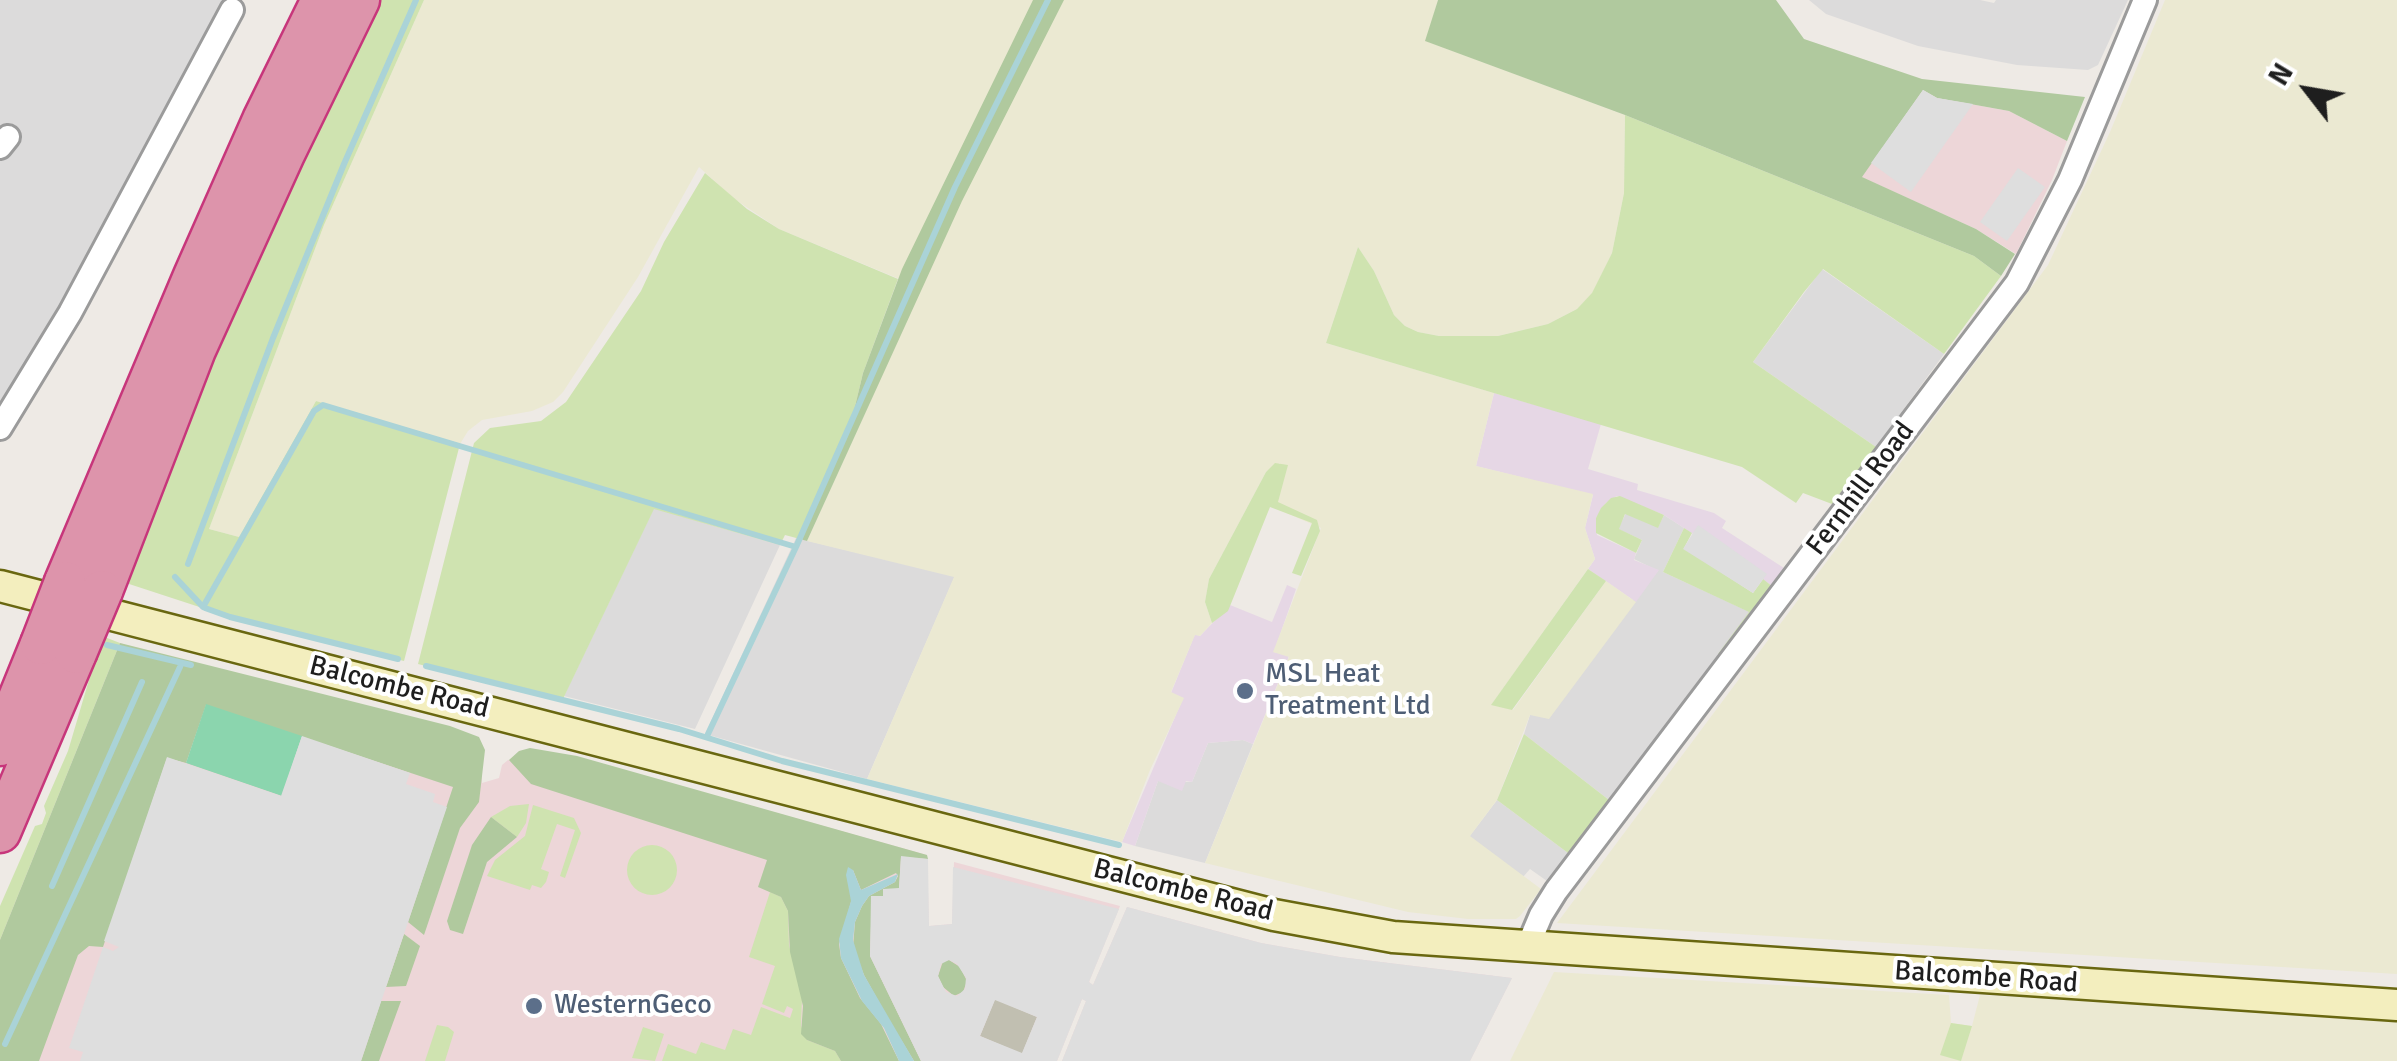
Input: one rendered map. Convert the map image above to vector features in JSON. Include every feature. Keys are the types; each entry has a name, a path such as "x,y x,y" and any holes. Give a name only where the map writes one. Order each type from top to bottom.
{"highway":[{"path":"0,832 58,648 194,276 263,120 322,0"},
{"path":"83,587 359,0"},
{"path":"0,745 58,648"}],"main road":[{"name":"Balcombe Road","path":"0,586 1274,914 1392,938 2397,1005"}],"street":[{"name":"Fernhill Road","path":"1527,948 1556,891 2017,282 2070,180 2145,0"},
{"path":"0,428 70,313 232,10"}],"shaded area":[{"path":"0,0 233,0 0,426"},
{"path":"424,0 1438,0 1426,41 1625,115 1624,193 1612,253 1592,294 1577,309 1548,324 1498,336 1418,332 1394,315 1358,247 1326,343 1494,393 1476,466 1593,494 1585,528 1595,559 1492,704 1513,710 1606,581 1636,602 1549,719 1530,715 1497,800 1470,836 1541,889 1520,916 1468,919 1408,912 1205,863 1289,657 1273,652 1321,528 1275,508 1280,463 1266,472 1209,579 1205,602 1212,623 1200,636 1195,635 1171,692 1184,698 1122,842 867,779 954,577 807,541 921,288 779,229 733,198 699,167 638,277 553,402 532,411 482,420 460,444 316,401 239,537 209,529 324,225"},
{"path":"1809,0 2128,0 2098,65 2088,70 2017,65 1918,46 1826,14"},
{"path":"2165,0 2397,0 2397,974 1557,923 2048,265"},
{"path":"1923,90 1937,98 2009,111 2067,141 2016,254 1976,229 1861,177"},
{"path":"1923,90 1937,98 1973,104 1911,192 1871,163"},
{"path":"2018,168 2045,187 2007,241 1980,222"},
{"path":"1822,269 1944,354 1876,447 1753,362"},
{"path":"1494,393 1601,424 1588,469 1638,484 1637,490 1714,513 1726,521 1722,528 1784,568 1771,585 1664,515 1617,496 1606,503 1596,518 1597,535 1636,553 1634,560 1659,570 1636,602 1588,569 1595,559 1585,528 1593,495 1476,466"},
{"path":"654,508 780,545 695,729 564,696"},
{"path":"1626,513 1658,527 1664,515 1684,528 1663,572 1750,612 1609,800 1524,734 1530,715 1658,571 1634,559 1642,540 1618,529"},
{"path":"1698,525 1767,574 1753,593 1683,549"},
{"path":"796,538 955,576 867,779 705,734"},
{"path":"1287,585 1296,589 1274,652 1289,656 1253,744 1243,740 1208,743 1192,782 1186,781 1182,791 1158,781 1135,846 1122,842 1183,698 1171,693 1195,634 1200,636 1230,605 1272,622"},
{"path":"120,643 482,762 482,783 499,778 502,765 508,760 525,757 752,806 927,855 929,926 952,924 954,862 1120,906 1089,982 1093,985 1127,907 1261,943 1512,978 1470,1061 1062,1061 1086,1001 1082,999 1057,1061 0,1061 0,940"},
{"path":"302,736 410,773 406,784 435,794 433,802 447,807 361,1061 80,1061 83,1052 69,1048 103,947 113,951 119,947 104,941 167,757 281,796"},
{"path":"1243,740 1253,744 1205,863 1135,846 1158,781 1192,782 1208,743"},
{"path":"1497,800 1568,853 1547,881 1530,869 1523,877 1469,837"},
{"path":"901,856 928,859 929,926 952,924 953,867 1119,909 1089,982 1093,985 1127,907 1261,943 1512,978 1470,1061 1062,1061 1086,1001 1082,999 1057,1061 921,1061 870,956 871,896 883,896 883,889 899,888","holes":["949,960 957,964 966,978 965,989 957,996 946,992 938,976 941,964","995,1000 1037,1017 1022,1053 980,1036"]},
{"path":"1554,972 1949,995 1951,1023 1972,1026 1980,995 2397,1018 2397,1061 1510,1061"},
{"path":"995,999 1037,1017 1022,1054 980,1036"}],"green space":[{"path":"377,0 424,0 324,225 209,529 239,537 316,401 460,444 404,661 230,617 123,582 240,294"},
{"path":"1033,0 1064,0 962,201 807,541 800,539 851,423 863,373 902,269"},
{"path":"1438,0 1776,0 1804,39 1922,79 2085,97 2067,141 2009,111 1937,98 1923,90 1862,177 1976,229 2015,254 2001,276 1974,256 1625,115 1425,41"},
{"path":"1625,115 1974,256 2001,276 1944,354 1823,269 1804,292 1753,362 1876,447 1832,504 1803,493 1796,503 1742,467 1326,343 1358,247 1394,315 1418,332 1498,336 1548,324 1577,309 1592,293 1612,253 1624,193"},
{"path":"705,173 747,209 779,229 898,279 863,373 851,423 800,539 785,535 780,545 654,509 562,701 418,664 474,443 490,428 541,421 566,402 641,291 664,242"},
{"path":"1275,463 1288,465 1278,502 1317,520 1320,531 1301,576 1292,573 1312,523 1270,507 1228,611 1212,623 1205,602 1209,579 1266,472"},
{"path":"1620,496 1664,515 1658,528 1625,514 1619,529 1642,540 1636,553 1596,533 1601,508 1611,498"},
{"path":"1684,528 1692,533 1684,548 1753,593 1763,579 1773,587 1721,655 1718,654 1749,612 1663,572"},
{"path":"1588,569 1606,581 1512,710 1491,705"},
{"path":"102,636 120,643 0,940 0,906 35,826 42,824 44,806 68,751"},
{"path":"120,643 450,726 479,737 485,750 479,802 460,828 424,935 408,922 453,787 206,705 186,763 167,758 103,947 89,946 78,955 39,1061 0,1061 0,940"},
{"path":"206,704 302,736 282,796 186,763"},
{"path":"1524,734 1609,800 1568,853 1497,800"},
{"path":"530,748 577,756 927,855 928,859 901,857 899,889 884,889 883,896 872,896 870,956 921,1061 914,1061 886,1015 853,947 855,922 862,906 869,896 895,882 896,873 861,890 853,870 851,902 839,944 841,958 860,998 881,1024 899,1061 841,1061 835,1051 801,1034 803,1006 790,952 788,911 781,897 758,887 767,860 531,784 509,760"},
{"path":"529,804 526,823 517,837 491,817 510,806"},
{"path":"533,805 574,818 581,833 565,878 560,876 575,830 557,824 541,869 549,872 546,882 541,888 532,885 530,890 487,876 495,860 525,836"},
{"path":"491,817 517,837 487,862 463,934 450,930 447,921 472,845"},
{"path":"652,845 670,852 677,870 670,888 652,895 634,888 627,870 634,852"},
{"path":"770,892 781,897 788,911 789,945 802,998 801,1026 807,1040 835,1051 841,1061 662,1061 668,1044 696,1054 701,1042 725,1050 733,1029 751,1035 761,1007 790,1018 793,1009 787,1006 784,1013 762,1004 775,966 749,957"},
{"path":"404,934 420,946 406,986 386,987"},
{"path":"943,961 960,967 967,981 963,992 954,996 938,976"},
{"path":"381,1001 401,1001 379,1061 361,1061"},
{"path":"1951,1023 1972,1026 1961,1061 1940,1055"},
{"path":"437,1025 454,1032 445,1061 425,1061"},
{"path":"643,1027 664,1034 655,1061 632,1058"}],"water":[{"path":"848,867 861,890 898,874 895,882 869,896 862,906 853,940 864,975 914,1061 899,1061 884,1028 862,1001 841,958 839,939 851,901"}],"waterway":[{"path":"188,564 273,338 416,0"},
{"path":"175,577 203,607 314,411 323,405 796,547 955,187 1048,0"},
{"path":"708,734 796,547"},
{"path":"205,608 398,659"},
{"path":"107,645 191,665"},
{"path":"426,666 1119,845"},
{"path":"5,1044 180,667"},
{"path":"52,886 142,682"}],"place":[{"name":"MSL Heat Treatment Ltd","path":"1245,691"},
{"name":"WesternGeco","path":"534,1006"}]}
